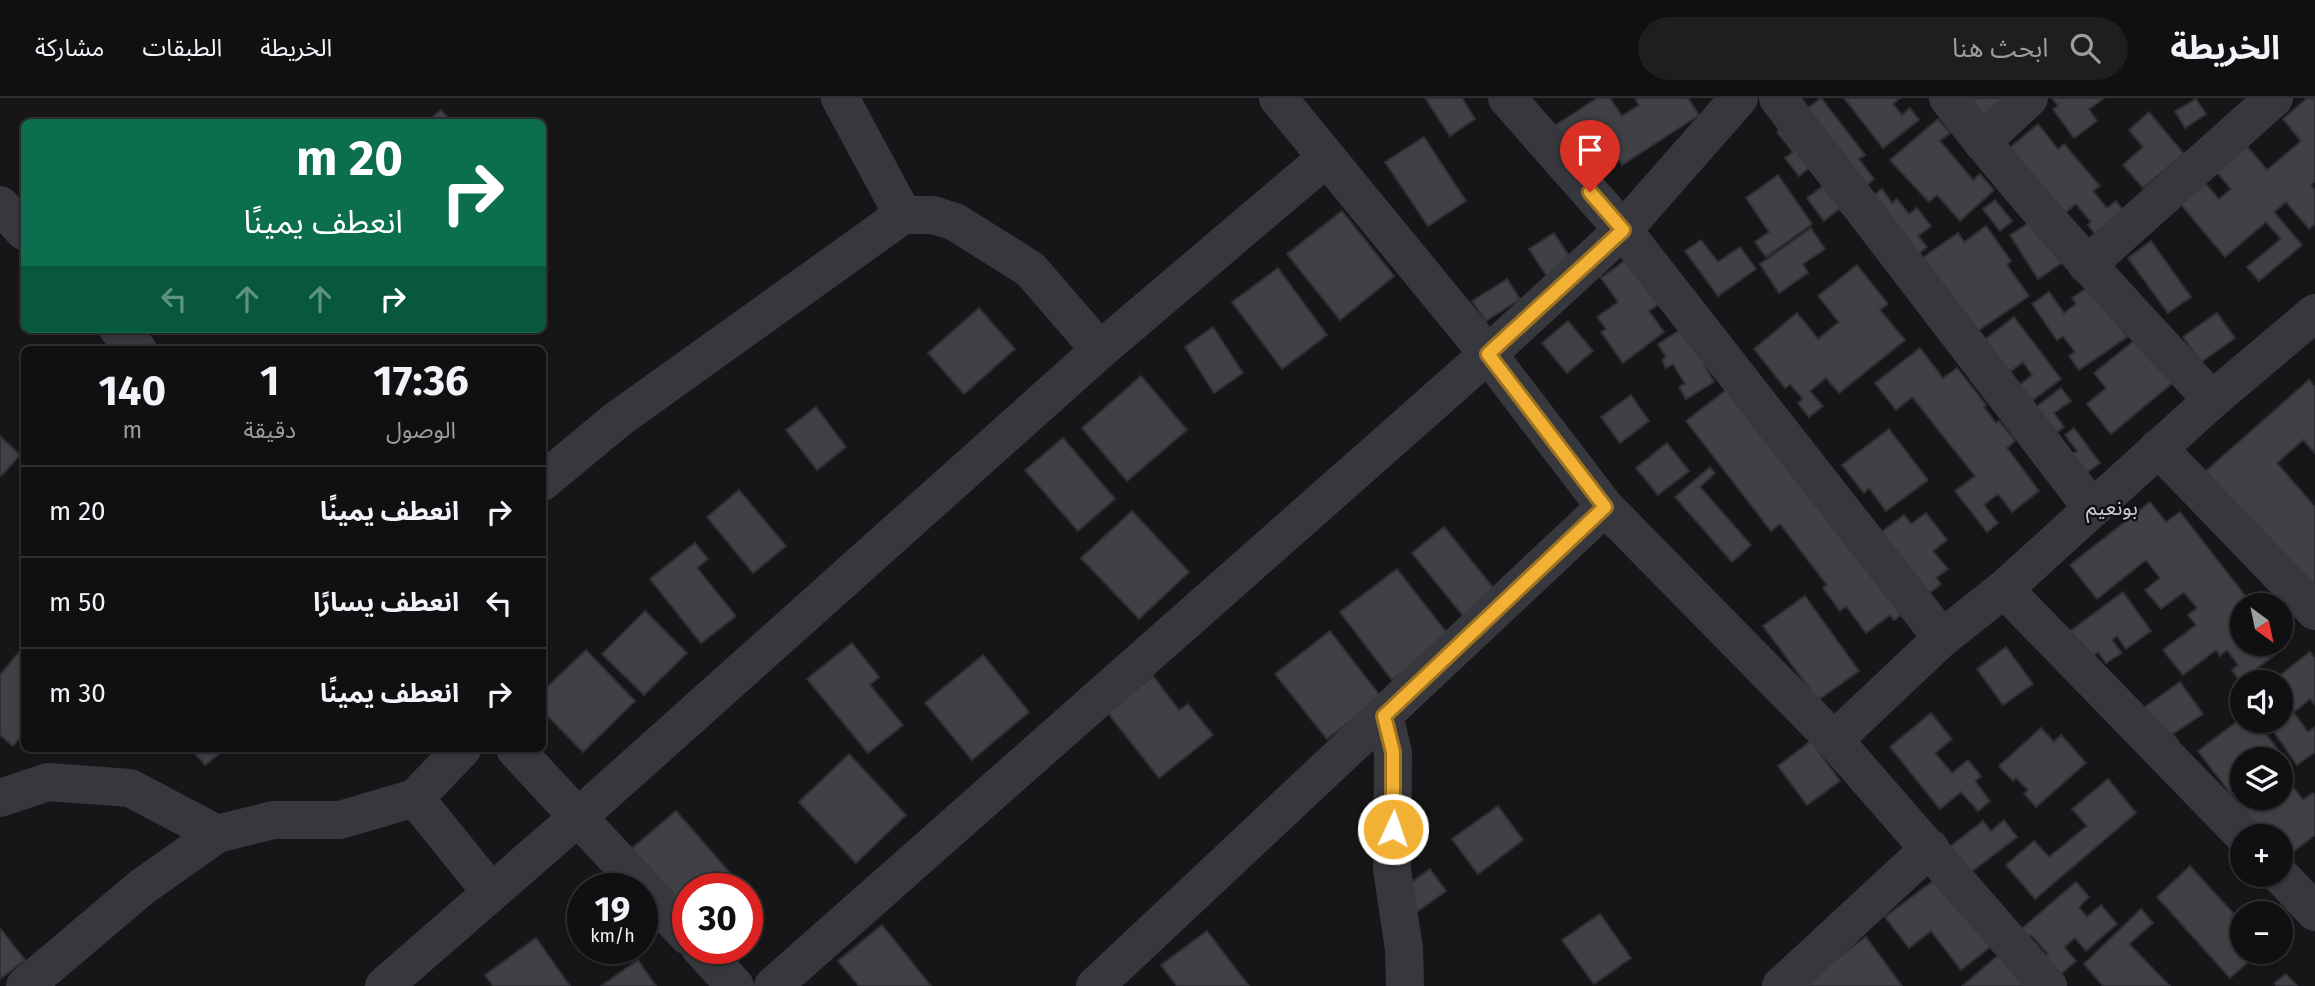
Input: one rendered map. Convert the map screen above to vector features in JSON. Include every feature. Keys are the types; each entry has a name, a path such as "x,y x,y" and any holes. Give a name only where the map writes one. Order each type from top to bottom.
{"street":[{"path":"840,98 903,215"},
{"path":"1278,98 1488,354 1605,507 1834,740 2048,986"},
{"path":"1507,98 1623,230 1942,638"},
{"path":"773,986 1488,354 1623,230 1739,98"},
{"path":"1778,98 2091,508"},
{"path":"1948,98 2087,265 2212,400"},
{"path":"1982,142 2029,98"},
{"path":"2087,265 2274,98"},
{"path":"384,986 578,818 1100,350 1326,158"},
{"path":"546,479 618,419 903,215 933,215 955,222 1030,269 1100,350"},
{"path":"1834,740 1942,638 2004,589 2212,400 2315,313"},
{"path":"122,333 134,346"},
{"path":"2158,448 2315,611"},
{"path":"1095,986 1605,507"},
{"path":"2004,589 2232,824"},
{"path":"1384,716 1393,752 1392,869 1404,949 1405,986"},
{"path":"25,986 142,887 217,834 273,820 340,820 415,798 460,752"},
{"path":"518,752 672,919"},
{"path":"0,798 48,782 130,788 217,834"},
{"path":"415,798 491,892"},
{"path":"1781,986 1930,848"},
{"path":"2291,887 2315,912"},
{"path":"715,964 735,986"}],"building":[{"path":"1425,98 1462,98 1475,119 1450,136"},
{"path":"1597,98 1610,98 1622,116 1639,105 1635,98 1688,98 1699,115 1622,165 1610,146 1590,159 1578,141 1564,151 1550,129"},
{"path":"1821,98 1865,155 1859,159 1874,179 1867,185 1874,195 1882,189 1892,203 1897,199 1909,214 1917,208 1931,226 1918,236 1927,247 1899,269 1839,209 1824,221 1807,198 1823,186 1809,168 1799,176 1785,158 1793,152 1777,132"},
{"path":"1844,98 1900,98 1893,104 1902,115 1910,108 1919,120 1883,148"},
{"path":"1964,98 2015,98 1990,132"},
{"path":"2052,98 2104,98 2089,109 2097,121 2074,138 2053,109 2058,106"},
{"path":"2307,98 2315,99 2315,181 2311,185 2315,190 2315,224 2309,229 2286,202 2274,212 2302,245 2259,281 2247,267 2281,239 2266,222 2225,257 2179,202 2203,181 2219,199 2231,189 2216,171 2246,145 2267,170 2301,141 2283,119"},
{"path":"2196,99 2206,114 2185,128 2175,111"},
{"path":"441,110 449,119 430,119"},
{"path":"2149,112 2184,154 2143,188 2123,165 2143,147 2129,130"},
{"path":"1938,119 1950,133 1940,141 1973,180 1980,174 1994,190 1960,221 1937,195 1929,202 1890,160"},
{"path":"2038,124 2058,149 2064,144 2100,186 2093,191 2107,208 2116,201 2129,217 2101,242 2088,225 2091,222 2076,204 2054,222 1999,157"},
{"path":"1424,137 1466,201 1428,226 1385,162"},
{"path":"1778,175 1812,224 1766,257 1755,242 1769,232 1746,198"},
{"path":"1995,200 2012,221 2000,231 1983,209"},
{"path":"1342,211 1394,276 1340,320 1287,254"},
{"path":"2038,217 2066,260 2038,279 2010,235"},
{"path":"1986,226 2011,261 2007,265 2029,296 1963,341 1918,261 1958,233 1964,242"},
{"path":"1811,228 1825,249 1803,264 1808,273 1779,293 1760,264"},
{"path":"1554,233 1573,262 1548,278 1529,249"},
{"path":"1701,240 1718,262 1740,247 1756,269 1718,296 1685,251"},
{"path":"2151,241 2191,297 2168,313 2128,258"},
{"path":"1630,257 1663,301 1649,311 1664,332 1623,363 1601,332 1606,329 1597,317 1618,302 1601,278"},
{"path":"1857,265 1888,304 1880,310 1905,340 1839,393 1826,378 1810,391 1823,406 1809,417 1798,403 1803,399 1790,384 1785,388 1754,349 1797,313 1818,339 1839,322 1818,296"},
{"path":"1278,268 1327,335 1282,369 1232,302"},
{"path":"1507,279 1520,299 1486,321 1472,301"},
{"path":"2091,285 2127,337 2079,370 2069,356 2075,352 2063,336 2057,340 2032,304 2049,292 2064,313 2076,304 2072,298"},
{"path":"979,308 1015,349 964,394 928,353"},
{"path":"2217,313 2235,338 2201,362 2183,337"},
{"path":"2014,317 2061,379 2029,403 2017,387 2032,375 2023,362 2007,374 1983,341"},
{"path":"1568,321 1593,351 1567,373 1542,343"},
{"path":"1688,325 1711,361 1704,365 1714,382 1686,399 1679,387 1685,384 1673,364 1666,368 1662,360 1666,357 1658,344"},
{"path":"1213,327 1243,373 1214,393 1185,347"},
{"path":"2140,336 2176,380 2111,434 2087,404 2106,388 2094,373"},
{"path":"1920,348 1943,378 1957,368 1986,405 1984,407 1996,423 1999,421 2015,441 2007,448 2039,491 2012,512 1998,494 1984,505 1998,523 1987,532 1955,491 1975,476 1912,397 1896,410 1875,383"},
{"path":"1141,376 1187,430 1127,481 1082,428"},
{"path":"2309,380 2315,387 2315,453 2303,440 2277,463 2315,507 2315,606 2200,476"},
{"path":"1730,387 1863,546 1904,515 1911,524 1926,513 1947,540 1933,551 1948,569 1936,578 1941,584 1894,620 1890,615 1866,633 1846,606 1840,611 1823,588 1827,585 1780,524 1771,531 1686,421"},
{"path":"2061,388 2071,401 2054,413 2064,427 2034,449 2015,423"},
{"path":"1631,395 1649,421 1620,443 1601,417"},
{"path":"816,407 846,447 817,470 786,430"},
{"path":"2074,428 2100,463 2082,476 2068,457 2077,451 2065,435"},
{"path":"1889,429 1928,480 1886,511 1869,488 1864,493 1842,465"},
{"path":"0,436 20,455 1,476 0,475"},
{"path":"1063,438 1115,499 1078,531 1025,470"},
{"path":"1667,443 1689,471 1658,495 1636,468"},
{"path":"1710,467 1715,473 1700,487 1751,545 1732,562 1675,497"},
{"path":"739,490 786,546 753,573 707,517"},
{"path":"2150,502 2166,522 2180,512 2243,593 2230,593 2230,654 2227,650 2220,656 2216,650 2183,675 2163,650 2196,625 2188,615 2197,608 2184,592 2161,609 2145,590 2160,578 2146,560 2097,599 2070,565"},
{"path":"1132,511 1189,572 1139,619 1081,558"},
{"path":"1444,527 1496,591 1464,617 1412,553"},
{"path":"695,543 708,559 697,568 736,616 701,643 650,579"},
{"path":"1397,569 1450,637 1392,680 1340,612"},
{"path":"2123,592 2151,631 2126,649 2117,636 2112,640 2122,653 2106,663 2098,652 2089,658 2069,632"},
{"path":"1805,596 1859,671 1818,700 1763,626"},
{"path":"645,611 687,653 644,695 602,654"},
{"path":"1330,631 1381,697 1327,739 1275,674"},
{"path":"852,643 879,677 870,685 903,725 868,753 807,679"},
{"path":"2006,647 2033,684 2003,705 1977,669"},
{"path":"21,650 21,737 13,746 0,735 0,675"},
{"path":"586,650 635,701 583,752 546,714 546,688"},
{"path":"2310,652 2315,659 2315,705 2310,699 2293,711 2293,670 2287,670"},
{"path":"983,655 1029,712 972,760 925,703"},
{"path":"2231,656 2273,656 2255,670 2232,670 2238,665"},
{"path":"1153,676 1179,710 1188,704 1213,735 1159,778 1107,712"},
{"path":"2180,682 2203,714 2173,734 2178,741 2139,711"},
{"path":"1931,713 1952,739 1935,753 1952,773 1968,760 1981,776 1975,781 1990,801 1978,811 1961,792 1940,809 1890,747"},
{"path":"2293,714 2308,732 2315,727 2315,752 2297,765 2293,759 2293,747 2284,747 2275,733 2293,733"},
{"path":"2230,727 2230,733 2265,733 2276,747 2230,747 2230,793 2198,751"},
{"path":"2041,728 2054,742 2061,735 2086,763 2036,807 2024,794 2028,790 2016,778 2013,781 1999,766"},
{"path":"1811,741 1840,781 1807,805 1778,766"},
{"path":"194,752 219,752 220,753 205,765"},
{"path":"849,754 906,815 856,863 799,802"},
{"path":"2108,779 2136,813 2035,899 2006,865 2034,841 2049,857 2087,826 2072,809"},
{"path":"2293,787 2303,800 2313,793 2315,795 2315,835 2293,852 2293,824 2254,824 2243,810 2293,810"},
{"path":"1498,806 1523,840 1478,874 1452,839"},
{"path":"676,811 730,873 672,873 672,898 658,886 658,873 643,873 623,856"},
{"path":"2004,820 2017,837 1962,879 1942,853 1983,821 1991,831"},
{"path":"2190,866 2230,910 2230,964 2246,964 2230,978 2157,897"},
{"path":"1430,869 1446,891 1418,911 1402,889"},
{"path":"1940,876 1994,944 1961,970 1931,931 1909,948 1885,917"},
{"path":"2076,882 2089,897 2079,907 2087,917 2101,905 2117,924 2086,951 2075,938 2064,947 2076,961 2053,981 2038,964 2048,954 2031,935 2026,939 2019,931"},
{"path":"2141,909 2153,923 2129,944 2170,986 2103,986 2084,964"},
{"path":"1600,914 1631,958 1594,984 1562,940"},
{"path":"882,925 931,986 859,986 838,961"},
{"path":"0,928 25,960 0,979"},
{"path":"1207,931 1249,986 1177,986 1161,965"},
{"path":"1866,937 1902,986 1799,986"},
{"path":"536,938 570,986 493,986 485,975"},
{"path":"2001,953 2028,986 1962,986"},
{"path":"632,964 641,964 656,986 601,986"},
{"path":"2286,974 2297,986 2277,986 2274,983"}],"district":[{"name":"بونعيم","path":"2112,508"}],"route":[{"path":"1393,829 1393,752 1384,716 1605,507 1488,354 1623,230 1590,192"}]}
